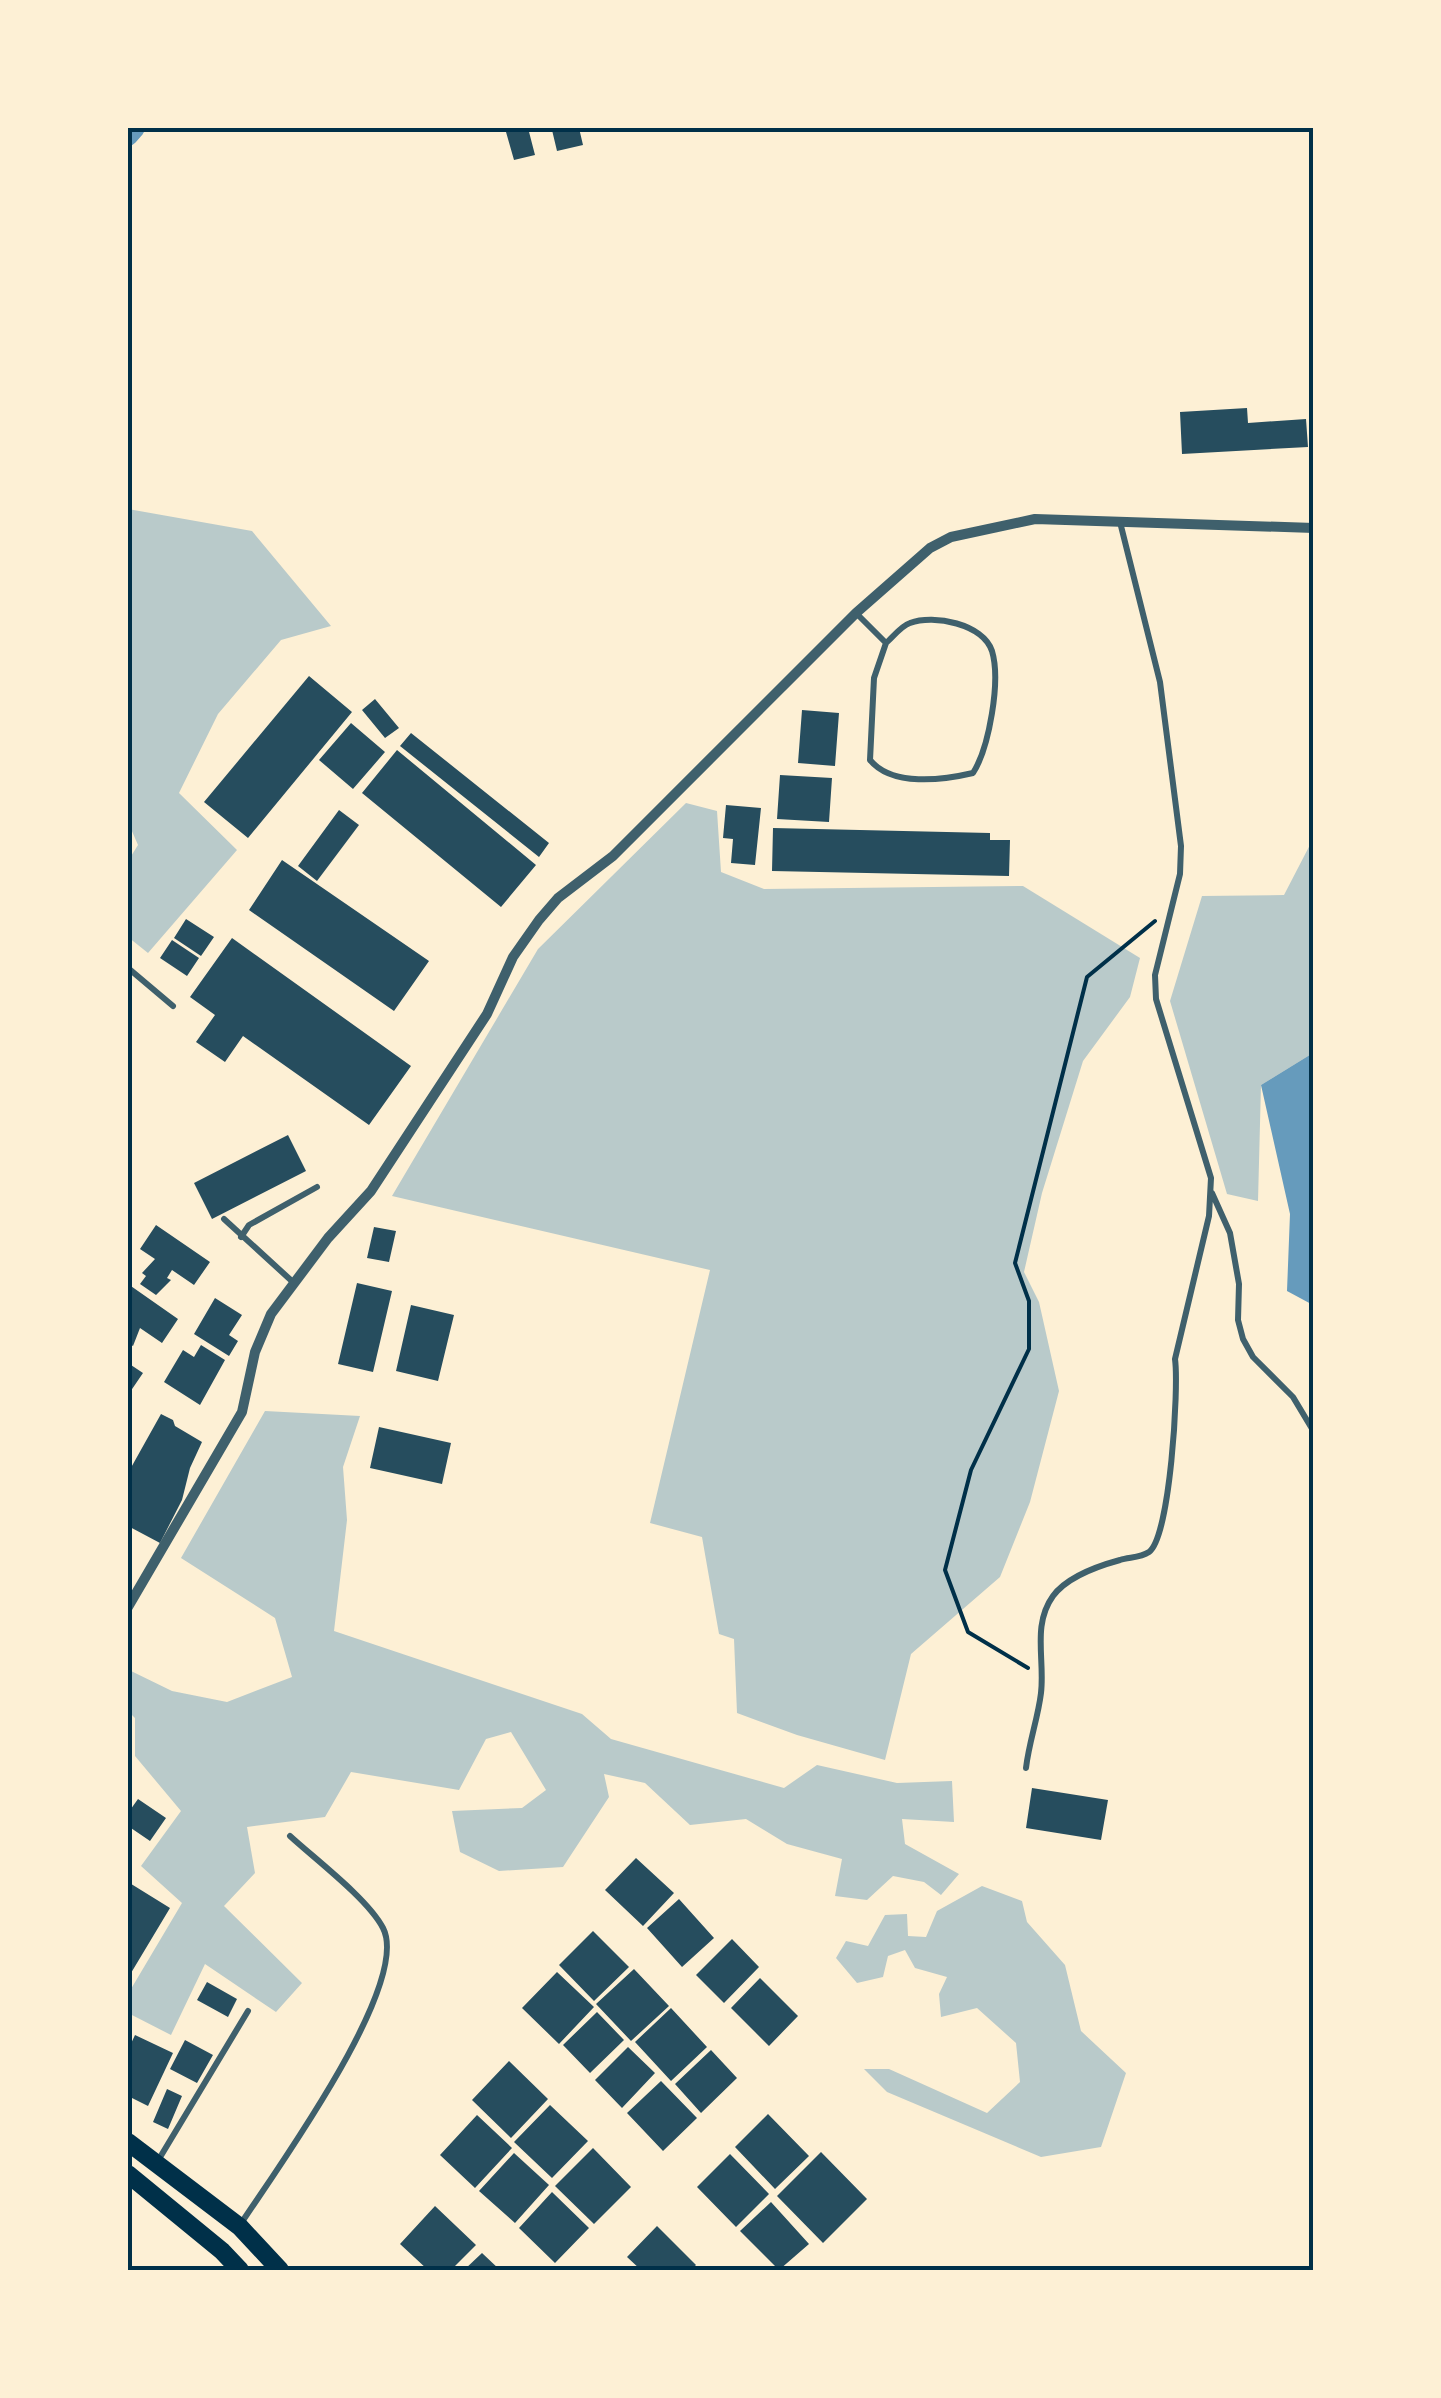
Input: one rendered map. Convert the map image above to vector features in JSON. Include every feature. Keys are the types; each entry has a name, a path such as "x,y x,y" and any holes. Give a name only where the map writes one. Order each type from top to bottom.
{"main road":[{"path":"128,2142 240,2226 280,2270"},
{"path":"128,2174 240,2270"}],"street":[{"path":"128,1607 242,1412 255,1352 271,1314 328,1238 371,1191 487,1014 513,957 539,920 558,898 613,856 856,614 930,548 951,537 1035,520 1314,528"}],"lane":[{"path":"1026,1768 1042,1676 1041,1622 1055,1594 1084,1574 1121,1559 1143,1556 1158,1544 1164,1521 1178,1377 1175,1358 1212,1192 1212,1178 1156,998 1155,975 1180,874 1176,796 1160,682 1120,522"},
{"path":"856,614 886,643"},
{"path":"926,620 968,628 992,648 992,708 982,759 974,773 948,779 911,778 878,770 870,760 874,678 886,643 907,623 926,620"},
{"path":"128,968 173,1006"},
{"path":"241,1238 248,1224 318,1187"},
{"path":"1212,1192 1230,1233 1243,1339 1253,1357 1293,1396 1314,1432"},
{"path":"224,1220 294,1283"},
{"path":"240,2226 360,2035 381,1986 387,1954 384,1929 290,1836"},
{"path":"156,2165 248,2011"}],"path":[{"path":"1042,1676 968,1632 945,1570 971,1470 1029,1349 1029,1302 1015,1263 1087,976 1170,908"}],"shaded area":[{"path":"128,509 252,531 331,626 281,640 218,714 179,793 237,850 148,953 128,937 128,861 138,845 128,822"},
{"path":"686,803 717,811 721,872 764,889 1023,886 1140,958 1130,997 1083,1061 1042,1193 1024,1272 1039,1302 1059,1391 1030,1502 1000,1577 911,1654 885,1760 737,1713 734,1639 719,1634 702,1537 650,1523 710,1270 392,1196 538,949"},
{"path":"1313,839 1313,1053 1261,1085 1258,1201 1227,1194 1170,1001 1202,896 1284,895"},
{"path":"265,1411 360,1416 343,1467 347,1520 334,1631 582,1714 611,1739 784,1788 817,1765 897,1783 952,1781 954,1822 902,1819 905,1844 959,1874 941,1895 924,1882 893,1876 867,1900 835,1896 842,1859 787,1844 746,1819 690,1825 645,1783 604,1774 609,1797 563,1867 499,1871 460,1852 452,1811 522,1808 546,1790 511,1732 486,1739 459,1790 351,1772 325,1817 247,1827 255,1873 224,1906 302,1983 276,2012 205,1964 171,2035 128,2013 128,1994 182,1903 141,1866 181,1811 135,1756 135,1718 128,1711 128,1674 131,1671 172,1691 227,1702 292,1677 275,1618 181,1558"},
{"path":"982,1886 1022,1901 1027,1922 1065,1965 1081,2031 1126,2073 1101,2147 1041,2157 887,2092 864,2069 889,2069 987,2113 1020,2082 1016,2043 977,2008 941,2017 939,1994 947,1977 915,1968 905,1950 888,1956 883,1977 857,1983 836,1958 846,1941 868,1946 885,1915 907,1914 908,1936 926,1937 937,1911"}],"water":[{"path":"1313,1053 1313,1305 1287,1291 1290,1214 1261,1085"}],"building":[{"path":"528,128 535,155 514,160 506,132"},
{"path":"579,128 583,145 557,151 552,130"},
{"path":"1247,408 1248,423 1306,419 1308,447 1182,454 1180,412"},
{"path":"309,676 352,712 248,838 204,802"},
{"path":"375,699 399,728 385,738 362,710"},
{"path":"802,710 839,713 835,766 798,763"},
{"path":"351,723 385,752 353,789 319,760"},
{"path":"411,733 549,843 539,857 400,746"},
{"path":"397,750 536,865 501,907 362,793"},
{"path":"780,775 832,778 829,822 777,819"},
{"path":"726,805 761,808 755,865 731,863 733,839 723,838"},
{"path":"339,810 359,825 317,881 298,866"},
{"path":"773,828 990,833 990,840 1010,840 1009,876 772,871"},
{"path":"282,860 429,961 394,1011 249,910"},
{"path":"186,919 214,937 201,956 174,938"},
{"path":"232,938 411,1066 369,1125 243,1036 225,1062 196,1042 215,1015 190,997"},
{"path":"172,940 199,958 187,976 160,958"},
{"path":"288,1135 306,1171 212,1219 194,1183"},
{"path":"156,1225 210,1262 194,1285 172,1270 167,1278 171,1280 156,1295 140,1284 146,1276 142,1273 155,1259 140,1249"},
{"path":"374,1227 396,1231 389,1262 367,1258"},
{"path":"357,1283 392,1291 373,1372 338,1364"},
{"path":"128,1284 178,1319 162,1343 140,1328 133,1346 128,1343"},
{"path":"215,1298 242,1315 229,1335 238,1341 229,1356 194,1334"},
{"path":"411,1305 454,1315 438,1381 396,1371"},
{"path":"201,1345 225,1360 200,1405 164,1382 183,1350 194,1357"},
{"path":"128,1363 143,1373 128,1395"},
{"path":"161,1414 202,1442 182,1500 160,1543 128,1526 128,1473"},
{"path":"379,1427 451,1443 442,1484 370,1468"},
{"path":"1032,1788 1108,1800 1101,1840 1026,1828"},
{"path":"138,1799 166,1818 150,1841 128,1826 128,1813"},
{"path":"636,1858 674,1893 643,1926 605,1890"},
{"path":"128,1882 170,1908 128,1978"},
{"path":"679,1899 714,1938 682,1967 647,1928"},
{"path":"593,1931 629,1967 594,2001 559,1965"},
{"path":"732,1939 759,1967 724,2003 696,1975"},
{"path":"634,1969 669,2006 631,2041 596,2004"},
{"path":"557,1972 594,2007 559,2044 522,2008"},
{"path":"760,1978 798,2016 769,2046 731,2008"},
{"path":"207,1982 237,1999 228,2017 197,2000"},
{"path":"671,2008 707,2047 671,2081 635,2042"},
{"path":"597,2012 624,2040 590,2073 563,2045"},
{"path":"135,2035 173,2053 148,2106 128,2096 128,2050"},
{"path":"185,2040 213,2055 197,2083 170,2069"},
{"path":"628,2047 655,2073 622,2108 595,2080"},
{"path":"711,2050 737,2078 701,2113 675,2084"},
{"path":"509,2061 548,2099 511,2138 472,2100"},
{"path":"661,2081 697,2118 663,2151 627,2113"},
{"path":"167,2089 182,2096 168,2129 153,2122"},
{"path":"550,2105 588,2141 552,2178 514,2142"},
{"path":"768,2114 809,2156 775,2189 735,2147"},
{"path":"477,2115 512,2148 475,2188 440,2155"},
{"path":"593,2148 631,2187 594,2224 555,2186"},
{"path":"821,2152 867,2199 823,2243 777,2196"},
{"path":"514,2153 549,2185 515,2223 479,2191"},
{"path":"730,2154 769,2194 736,2227 697,2187"},
{"path":"552,2192 589,2228 555,2263 519,2228"},
{"path":"771,2202 809,2244 779,2270 740,2231"},
{"path":"435,2206 476,2245 451,2270 428,2270 400,2244"},
{"path":"657,2226 696,2265 691,2270 641,2270 627,2257"},
{"path":"482,2253 500,2270 464,2270"}],"waterway":[{"path":"128,136 135,128"}]}
